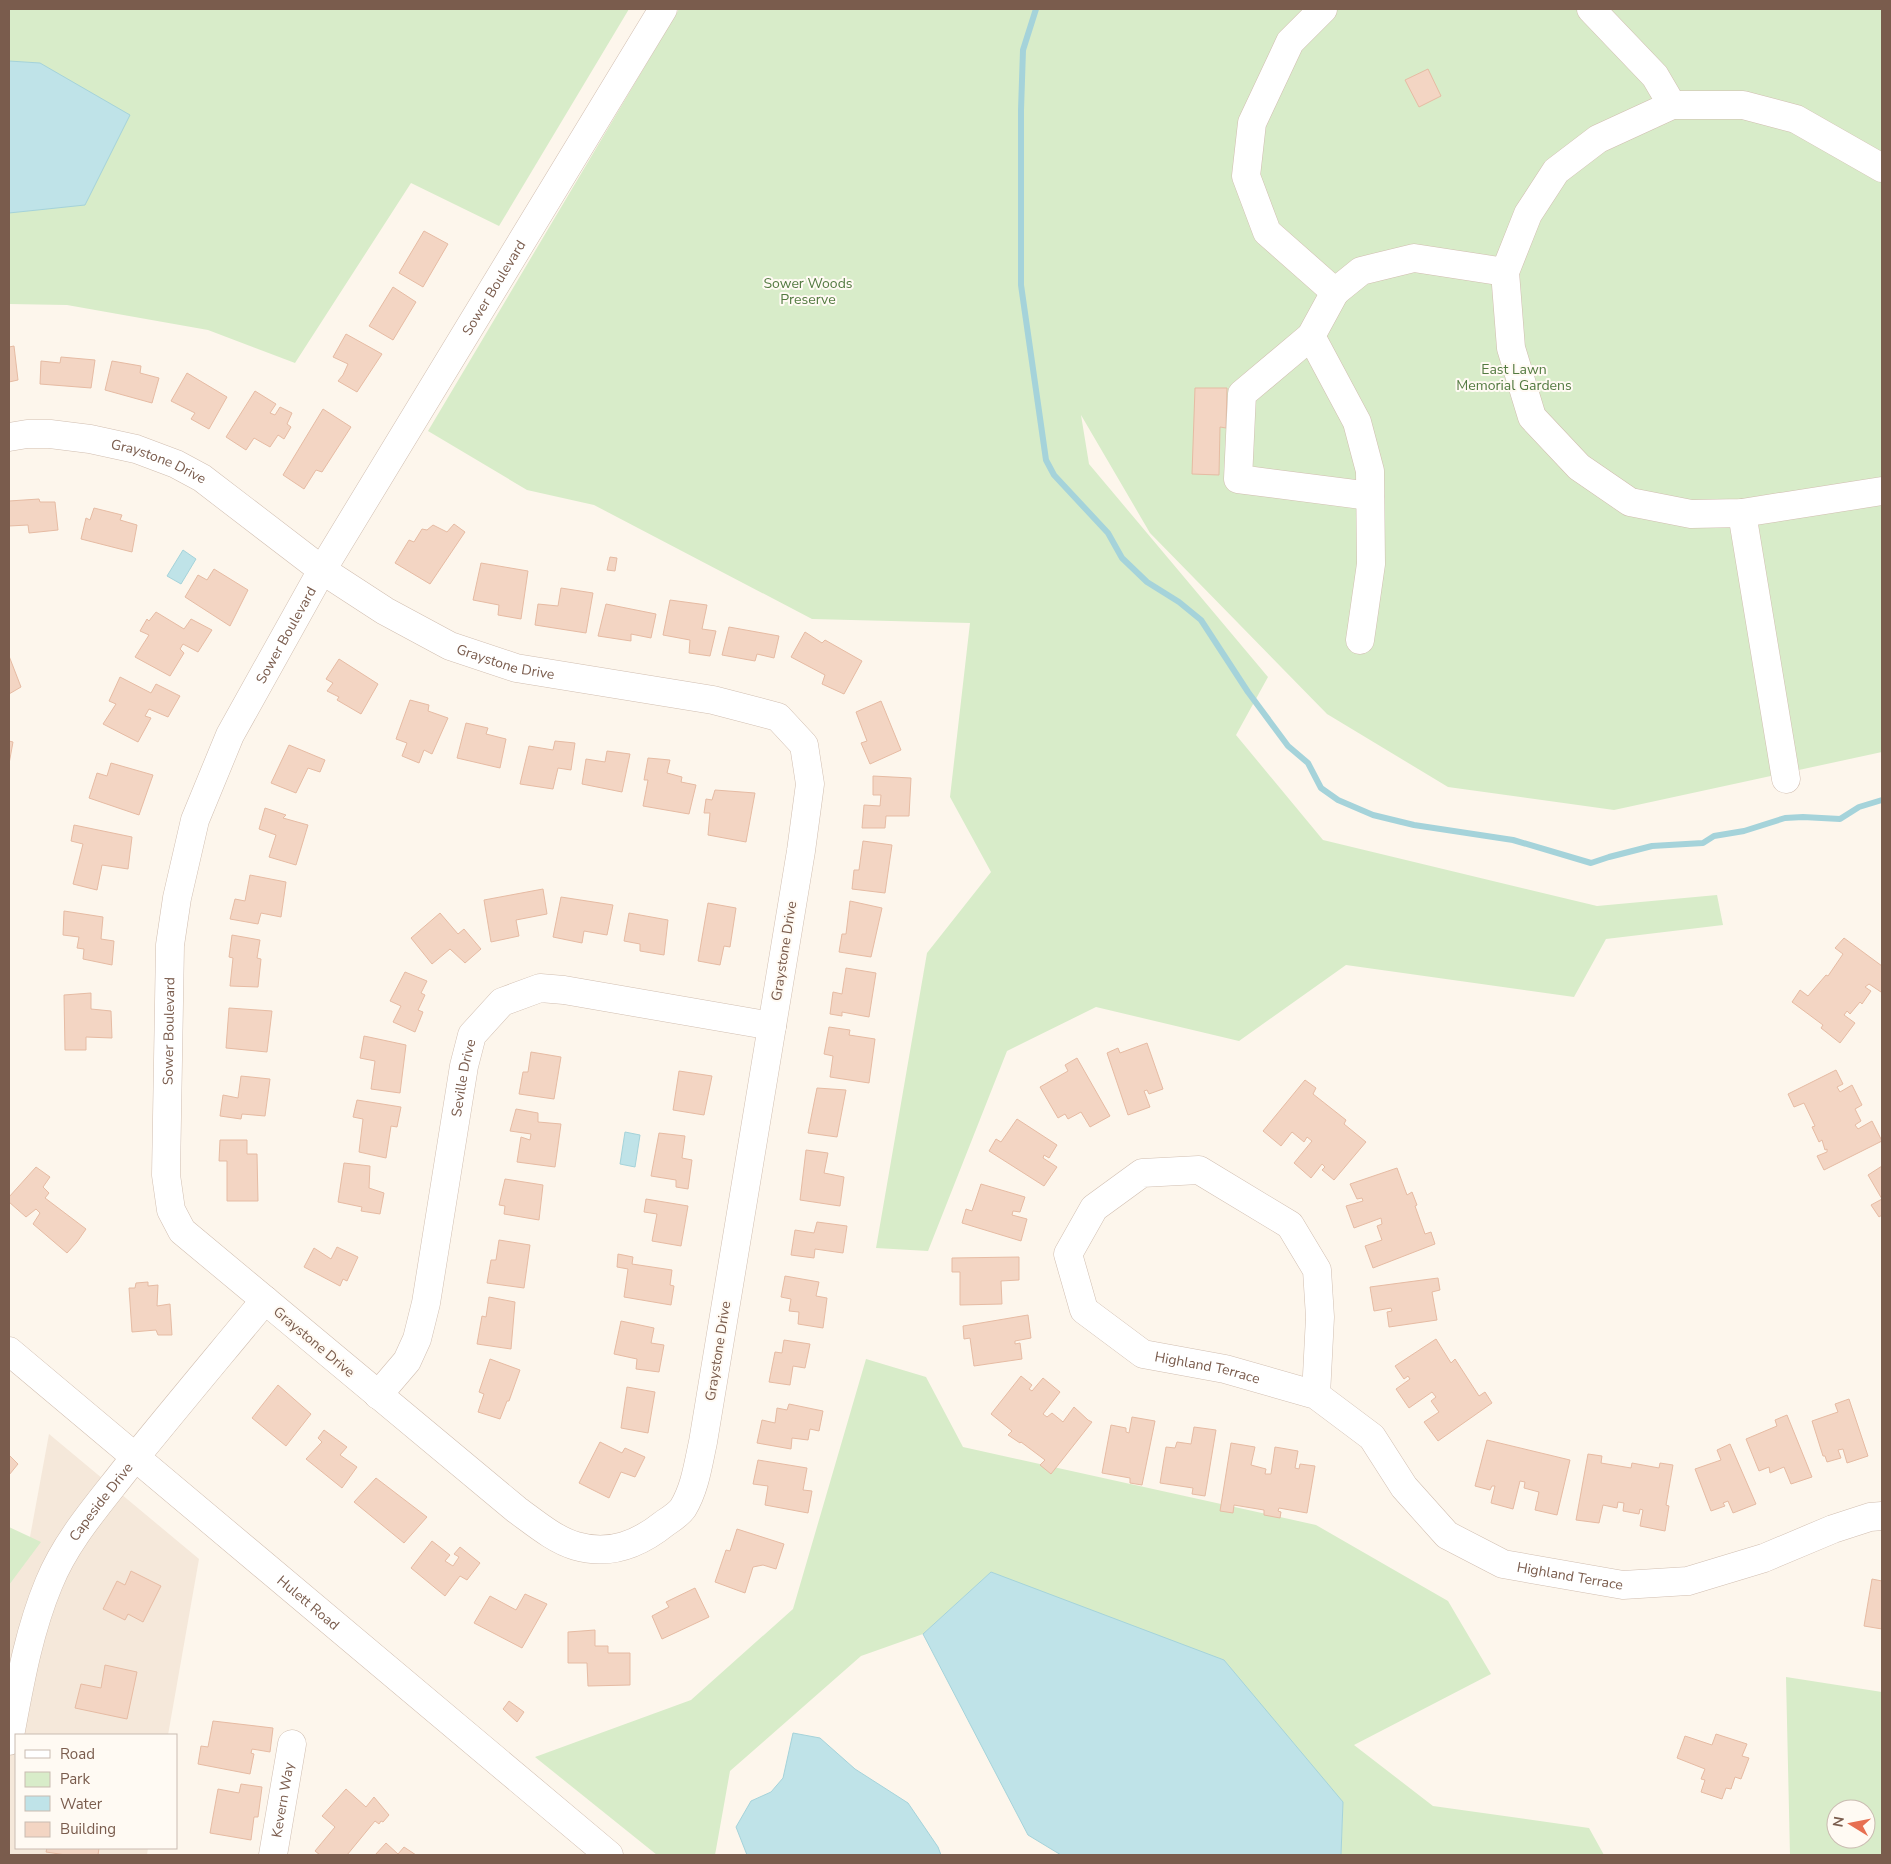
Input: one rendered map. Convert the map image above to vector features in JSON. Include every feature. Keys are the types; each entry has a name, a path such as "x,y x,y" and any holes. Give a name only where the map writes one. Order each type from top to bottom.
{"street":[{"name":"Sower Boulevard","path":"265,1300 182,1231 171,1210 166,1175 170,945 177,898 194,820 230,735 322,570 663,9"},
{"path":"1323,9 1290,42 1252,123 1246,176 1267,232 1335,292"},
{"path":"1592,9 1655,76 1672,105"},
{"path":"1882,168 1796,120 1743,105 1672,105 1598,139 1556,171 1528,214 1506,272 1512,348 1532,417 1579,467 1630,502 1691,514 1742,513 1882,491"},
{"path":"1370,496 1238,480 1242,394 1311,336 1335,292 1361,271 1414,258 1506,272"},
{"path":"1311,336 1357,422 1370,471 1371,564 1360,640"},
{"name":"Graystone Drive","path":"9,437 50,434 90,439 136,450 176,464 202,478 322,570 385,610 450,646 516,668 713,700 778,717 804,745 810,784 801,851 703,1442 693,1488 682,1510 657,1530 626,1547 599,1550 575,1546 550,1533 517,1510 265,1300"},
{"path":"1742,513 1786,779"},
{"name":"Seville Drive","path":"378,1395 407,1361 417,1339 427,1294 464,1066 472,1035 502,1002 540,988 564,990 772,1026"},
{"name":"Highland Terrace","path":"1316,1395 1320,1318 1317,1270 1290,1225 1199,1170 1142,1173 1094,1208 1068,1254 1084,1310 1143,1354 1225,1369 1316,1395 1372,1437 1404,1487 1447,1535 1503,1564 1623,1585 1688,1581 1764,1558 1833,1529 1870,1517 1882,1516"},
{"name":"Capeside Drive","path":"9,1741 21,1674 41,1602 71,1541 136,1457 265,1300"},
{"name":"Hulett Road","path":"9,1350 609,1855"},
{"name":"Kevern Way","path":"274,1855 292,1744"}],"shaded area":[{"path":"49,1434 199,1559 168,1734 15,1734 15,1849 148,1849 147,1855 9,1855 9,1561 25,1564"}],"green space":[{"path":"9,9 629,9 499,226 411,183 295,363 208,330 67,305 9,304"},
{"path":"679,9 1882,9 1882,752 1614,810 1448,787 1327,714 1150,533 1081,415 1089,464 1268,677 1236,735 1323,840 1597,906 1717,895 1723,925 1606,939 1574,997 1346,965 1239,1041 1096,1007 1007,1051 928,1251 876,1248 927,953 991,872 950,797 970,623 812,619 594,505 527,490 428,431"},
{"path":"866,1359 926,1377 963,1447 1316,1525 1448,1601 1491,1674 1354,1745 1433,1806 1589,1828 1604,1855 1341,1855 1343,1802 991,1572 923,1634 861,1656 730,1771 715,1855 657,1855 535,1757 691,1700 793,1609"},
{"path":"9,1527 41,1542 9,1585"},
{"path":"1786,1677 1882,1692 1882,1855 1790,1855"}],"water":[{"path":"9,61 40,63 130,115 85,205 9,213"},
{"path":"183,550 196,559 181,584 167,576"},
{"path":"625,1132 640,1135 635,1167 620,1164"},
{"path":"991,1572 1224,1660 1343,1802 1341,1855 1061,1855 1028,1835 923,1634"},
{"path":"793,1733 820,1738 855,1769 908,1803 938,1847 941,1855 747,1855 736,1827 751,1801 771,1792 783,1778"}],"building":[{"path":"1428,69 1441,96 1419,107 1405,80"},
{"path":"424,231 448,244 423,287 399,273"},
{"path":"393,287 416,302 393,340 369,326"},
{"path":"346,334 382,354 357,392 338,381 348,364 333,357"},
{"path":"14,346 18,380 9,382 9,347"},
{"path":"61,357 95,360 91,388 40,384 41,361 60,363"},
{"path":"112,361 141,366 140,373 159,378 152,403 105,390"},
{"path":"187,373 227,397 209,429 191,419 195,413 171,401"},
{"path":"1195,388 1227,388 1226,428 1220,427 1219,475 1192,474"},
{"path":"255,391 276,404 270,413 275,415 280,407 292,413 287,424 291,427 284,439 278,435 270,447 254,438 246,450 226,437"},
{"path":"323,409 351,427 322,472 316,470 304,489 283,475"},
{"path":"39,499 40,502 55,502 58,530 29,533 28,525 9,526 9,501"},
{"path":"94,508 122,515 120,520 137,525 132,552 81,539 86,518 90,520"},
{"path":"454,524 465,532 430,584 395,563 409,540 414,542 422,529 427,530 433,525 447,532"},
{"path":"610,557 617,558 615,571 607,570"},
{"path":"481,563 528,571 521,619 498,615 499,605 473,600"},
{"path":"214,569 248,590 230,626 185,597 198,575 207,580"},
{"path":"561,588 593,593 586,633 535,625 538,604 558,606"},
{"path":"670,600 707,605 702,629 716,631 710,656 689,653 690,640 663,635"},
{"path":"606,604 656,614 651,638 631,634 631,641 598,636"},
{"path":"156,612 184,629 191,619 212,630 198,652 183,644 180,649 184,653 170,676 135,657 149,635 140,631 147,619 149,621"},
{"path":"729,627 779,636 774,658 757,654 755,661 722,655"},
{"path":"805,632 822,643 825,640 862,661 844,694 822,684 825,675 791,657"},
{"path":"9,656 21,687 9,694"},
{"path":"339,659 378,684 361,714 337,700 339,697 327,691 333,683 326,679"},
{"path":"120,677 151,693 156,684 180,696 168,717 149,709 145,716 151,718 138,742 103,724 116,704 109,701"},
{"path":"410,700 429,705 428,711 448,718 432,754 424,750 419,763 402,756 407,743 396,739"},
{"path":"881,701 901,750 870,764 861,743 867,741 856,712"},
{"path":"466,723 488,728 486,734 506,739 500,768 457,758"},
{"path":"9,741 13,742 9,764"},
{"path":"555,741 575,743 571,770 558,768 553,789 520,784 529,746 553,750"},
{"path":"289,745 325,760 320,772 308,768 296,793 271,783"},
{"path":"607,751 630,754 622,792 582,784 586,759 605,762"},
{"path":"648,758 670,760 667,773 682,777 681,782 696,785 689,814 643,806 648,780 644,780"},
{"path":"111,763 153,775 139,815 89,798 97,773 107,776"},
{"path":"873,776 911,778 909,816 886,816 885,828 862,828 864,805 880,806 881,795 873,795"},
{"path":"715,790 755,793 746,842 708,835 710,813 704,813 706,799 712,800"},
{"path":"265,808 286,815 283,818 308,825 296,865 269,857 276,835 259,829"},
{"path":"74,825 132,837 128,869 102,865 97,890 73,884 83,844 71,841"},
{"path":"863,841 892,845 885,893 852,889 854,870 859,870"},
{"path":"250,875 286,882 281,917 261,913 258,924 230,919 235,899 245,901"},
{"path":"543,889 547,914 516,920 519,936 491,942 484,900"},
{"path":"561,897 613,905 607,935 584,931 582,943 553,937"},
{"path":"850,901 882,908 871,957 839,952 842,934 846,934"},
{"path":"708,903 736,908 730,947 724,946 720,965 698,961"},
{"path":"64,911 103,917 101,939 114,941 112,965 83,959 84,949 77,948 79,937 63,935"},
{"path":"440,913 458,934 464,929 481,949 465,963 450,949 432,964 411,938"},
{"path":"629,913 668,920 664,955 640,951 640,944 624,941"},
{"path":"232,935 260,940 257,958 261,959 258,987 230,986 233,958 229,957"},
{"path":"1844,938 1882,966 1882,991 1869,984 1865,987 1871,991 1862,1004 1860,1002 1850,1014 1847,1011 1844,1015 1855,1023 1840,1043 1821,1028 1823,1025 1792,1002 1800,990 1808,996 1826,975 1828,976 1843,954 1835,948"},
{"path":"846,968 876,973 869,1017 842,1012 842,1016 830,1014 833,992 842,994"},
{"path":"405,972 427,981 421,993 425,995 418,1010 423,1012 415,1032 393,1022 401,1006 390,1001"},
{"path":"91,993 91,1009 111,1011 112,1038 86,1037 86,1050 65,1050 64,995"},
{"path":"229,1008 272,1011 267,1052 226,1048"},
{"path":"829,1027 850,1030 849,1035 875,1039 869,1083 830,1077 833,1056 824,1054"},
{"path":"364,1036 406,1045 400,1093 371,1089 375,1061 360,1058"},
{"path":"1147,1043 1163,1089 1149,1094 1147,1090 1144,1091 1150,1107 1128,1115 1107,1053 1118,1048 1120,1053"},
{"path":"531,1052 561,1057 554,1099 519,1094 523,1072 528,1072"},
{"path":"1077,1058 1110,1116 1090,1127 1081,1112 1068,1119 1065,1114 1058,1118 1040,1087 1068,1071 1065,1065"},
{"path":"1836,1070 1843,1084 1837,1087 1840,1092 1852,1085 1862,1105 1855,1109 1861,1121 1855,1125 1858,1129 1872,1121 1882,1141 1824,1170 1817,1156 1827,1152 1827,1149 1825,1150 1822,1140 1819,1142 1812,1127 1815,1126 1804,1103 1794,1107 1788,1094"},
{"path":"679,1071 712,1076 704,1115 673,1110"},
{"path":"241,1076 270,1079 265,1116 242,1114 241,1119 220,1116 223,1095 238,1098"},
{"path":"1305,1080 1316,1088 1313,1094 1346,1120 1344,1124 1366,1142 1334,1180 1322,1170 1325,1167 1322,1164 1311,1178 1294,1163 1312,1141 1307,1137 1304,1142 1292,1132 1281,1146 1263,1131"},
{"path":"817,1088 846,1090 837,1137 808,1133"},
{"path":"357,1100 401,1107 397,1127 391,1126 386,1158 359,1152 363,1119 353,1117"},
{"path":"516,1109 538,1113 538,1122 561,1124 555,1167 517,1162 521,1137 530,1140 531,1134 510,1131"},
{"path":"1017,1119 1057,1145 1049,1158 1044,1155 1043,1158 1057,1167 1044,1186 989,1151 996,1139 1001,1142"},
{"path":"659,1133 685,1136 682,1158 692,1160 688,1189 676,1187 676,1180 651,1176"},
{"path":"220,1140 247,1140 247,1154 257,1154 258,1201 227,1201 227,1161 219,1161"},
{"path":"806,1150 828,1153 824,1173 844,1177 840,1206 800,1200"},
{"path":"344,1163 370,1166 369,1188 384,1193 380,1214 361,1211 362,1207 338,1202"},
{"path":"1882,1166 1882,1199 1868,1175"},
{"path":"36,1167 50,1177 43,1187 49,1193 45,1198 86,1229 67,1253 33,1224 40,1213 36,1209 26,1217 9,1202 9,1197"},
{"path":"1397,1168 1407,1195 1412,1192 1425,1234 1431,1232 1435,1244 1373,1268 1365,1246 1382,1240 1377,1226 1382,1224 1381,1218 1354,1228 1346,1206 1363,1201 1362,1198 1357,1199 1350,1184"},
{"path":"505,1179 543,1185 539,1220 504,1214 505,1206 499,1205"},
{"path":"981,1184 1025,1197 1020,1212 1013,1211 1012,1215 1027,1219 1021,1241 962,1223 966,1209 972,1211"},
{"path":"646,1199 688,1206 681,1246 652,1241 657,1214 644,1212"},
{"path":"1882,1199 1882,1215 1879,1217 1871,1205"},
{"path":"817,1222 847,1226 843,1253 815,1249 814,1258 791,1255 795,1230 814,1233"},
{"path":"499,1240 530,1245 524,1288 487,1283 491,1260 496,1260"},
{"path":"337,1247 358,1257 347,1281 343,1279 340,1286 304,1267 314,1248 331,1259"},
{"path":"618,1254 633,1257 632,1264 672,1270 670,1285 674,1286 671,1305 624,1297 628,1269 617,1267"},
{"path":"1019,1257 1019,1280 1001,1281 1002,1304 960,1305 960,1272 952,1272 952,1258"},
{"path":"785,1276 819,1282 816,1296 827,1298 823,1328 798,1324 799,1312 789,1311 791,1299 781,1297"},
{"path":"1438,1278 1440,1290 1432,1292 1437,1320 1389,1327 1387,1312 1392,1311 1391,1308 1374,1311 1370,1287"},
{"path":"148,1282 148,1286 158,1285 157,1306 170,1304 172,1335 158,1335 156,1330 132,1332 129,1288 135,1288 136,1283"},
{"path":"489,1297 515,1302 511,1349 477,1344 482,1316 486,1317"},
{"path":"1028,1315 1031,1338 1015,1341 1015,1344 1020,1343 1022,1359 974,1366 970,1338 964,1339 963,1326"},
{"path":"621,1321 654,1328 651,1343 664,1345 659,1372 636,1369 637,1359 614,1354"},
{"path":"1436,1339 1451,1363 1455,1359 1479,1396 1485,1392 1492,1403 1438,1441 1424,1422 1439,1412 1431,1401 1436,1397 1432,1392 1409,1408 1396,1389 1410,1379 1408,1376 1404,1379 1395,1366"},
{"path":"784,1340 810,1344 805,1368 793,1366 790,1385 769,1382 775,1352 782,1353"},
{"path":"490,1359 520,1370 509,1401 507,1401 500,1419 478,1412 484,1394 479,1392"},
{"path":"1021,1376 1032,1385 1029,1389 1032,1391 1043,1378 1060,1392 1043,1414 1047,1417 1052,1413 1063,1422 1074,1407 1092,1422 1051,1474 1040,1465 1045,1460 1008,1435 1012,1431 991,1414"},
{"path":"278,1385 311,1414 286,1446 252,1418"},
{"path":"627,1387 655,1392 648,1433 621,1428"},
{"path":"1849,1399 1868,1456 1847,1463 1843,1449 1838,1450 1841,1458 1827,1462 1825,1456 1823,1456 1812,1421 1838,1412 1835,1404"},
{"path":"789,1404 823,1411 819,1431 810,1429 808,1440 792,1438 791,1449 757,1443 762,1420 775,1423 777,1408 787,1410"},
{"path":"1787,1415 1812,1477 1791,1484 1784,1467 1770,1473 1769,1467 1759,1471 1746,1439 1777,1426 1775,1420"},
{"path":"1132,1417 1155,1421 1142,1485 1130,1483 1130,1478 1102,1473 1111,1425 1126,1428 1126,1432 1129,1433"},
{"path":"1194,1427 1216,1430 1205,1496 1192,1494 1193,1488 1160,1483 1166,1447 1175,1448 1177,1442 1191,1444"},
{"path":"324,1430 347,1447 340,1455 357,1467 342,1488 306,1459 322,1442 318,1438"},
{"path":"1487,1440 1570,1460 1557,1515 1535,1510 1539,1492 1524,1488 1525,1482 1520,1481 1513,1509 1491,1503 1495,1486 1492,1486 1490,1490 1475,1486"},
{"path":"600,1442 622,1453 625,1448 645,1457 635,1477 621,1472 609,1498 579,1483"},
{"path":"1231,1443 1255,1447 1251,1465 1266,1469 1265,1474 1271,1474 1275,1447 1298,1451 1295,1468 1299,1469 1300,1464 1315,1466 1307,1513 1279,1508 1278,1511 1281,1512 1280,1518 1264,1515 1264,1510 1234,1505 1233,1513 1220,1511"},
{"path":"1730,1444 1756,1504 1733,1513 1728,1501 1723,1503 1725,1506 1711,1511 1695,1469 1721,1460 1717,1450"},
{"path":"1588,1454 1602,1456 1601,1463 1631,1468 1632,1463 1659,1468 1660,1463 1673,1465 1666,1505 1669,1506 1665,1531 1640,1526 1643,1510 1640,1509 1639,1514 1623,1511 1624,1503 1618,1502 1617,1508 1603,1505 1599,1523 1576,1520"},
{"path":"9,1455 18,1464 9,1475"},
{"path":"758,1460 807,1468 803,1490 812,1491 808,1513 765,1505 768,1486 753,1484"},
{"path":"376,1478 427,1517 404,1543 354,1502"},
{"path":"737,1529 784,1544 776,1569 763,1565 753,1567 745,1593 715,1582 726,1550 730,1551"},
{"path":"432,1541 450,1555 445,1561 453,1566 459,1557 454,1554 460,1547 480,1563 467,1580 460,1576 445,1596 411,1568"},
{"path":"131,1571 161,1586 143,1622 128,1614 125,1620 103,1609 117,1581 125,1585"},
{"path":"1872,1579 1882,1581 1882,1629 1864,1626"},
{"path":"695,1588 709,1617 662,1639 652,1616 669,1607 666,1602"},
{"path":"525,1594 547,1604 522,1648 474,1623 490,1596 516,1610"},
{"path":"595,1630 595,1646 608,1646 608,1653 630,1653 630,1685 588,1686 587,1663 568,1663 568,1632"},
{"path":"105,1665 137,1672 127,1719 75,1708 81,1684 101,1688"},
{"path":"509,1701 524,1712 517,1722 503,1709"},
{"path":"213,1721 273,1728 270,1752 252,1749 251,1753 254,1754 250,1774 198,1764 201,1746 208,1747"},
{"path":"1716,1734 1747,1744 1742,1756 1749,1758 1741,1779 1735,1777 1731,1789 1726,1788 1722,1799 1701,1792 1705,1780 1701,1779 1705,1769 1677,1758 1685,1736 1712,1745"},
{"path":"241,1784 262,1787 258,1817 254,1817 251,1840 210,1833 218,1789 239,1793"},
{"path":"346,1789 366,1807 374,1797 389,1815 379,1824 375,1821 347,1855 320,1855 315,1851 335,1827 322,1816"},
{"path":"386,1843 398,1854 404,1847 416,1855 375,1855"},
{"path":"47,1849 99,1849 98,1855 66,1855 46,1852"}],"waterway":[{"path":"1036,9 1023,50 1021,285 1046,460 1054,475 1108,533 1122,558 1147,582 1179,602 1201,620 1248,692 1288,746 1308,763 1321,788 1338,800 1373,815 1414,825 1513,840 1591,863 1652,846 1703,843 1714,836 1744,831 1785,818 1840,819 1859,807 1882,800"}],"park label":[{"name":"Sower Woods Preserve","path":"808,292"},
{"name":"East Lawn Memorial Gardens","path":"1514,378"}]}
